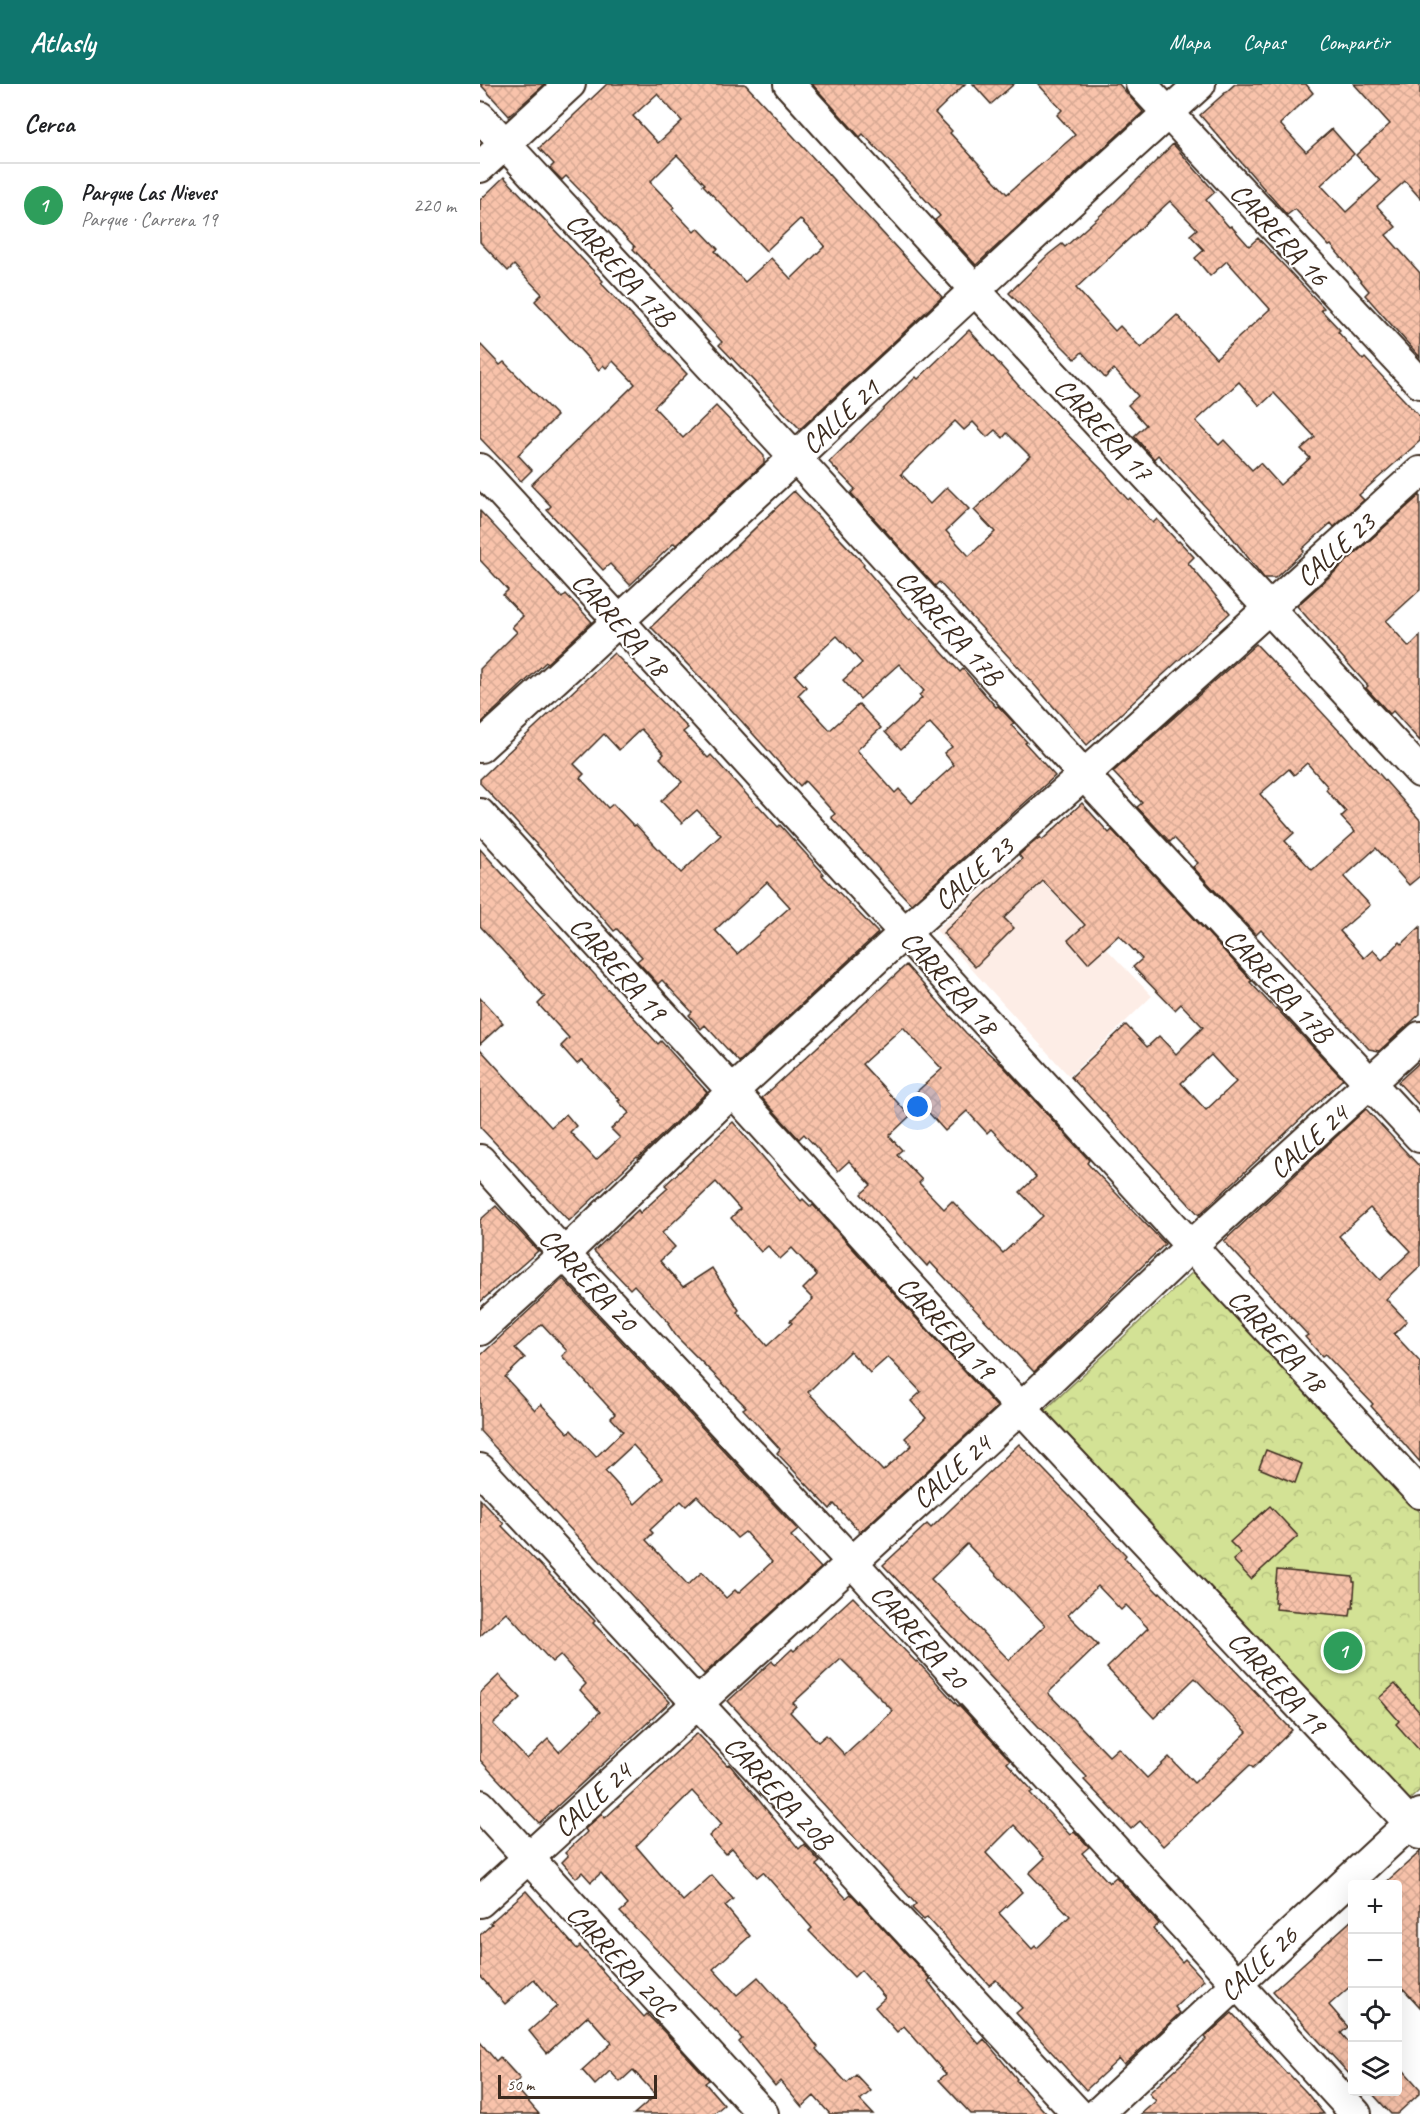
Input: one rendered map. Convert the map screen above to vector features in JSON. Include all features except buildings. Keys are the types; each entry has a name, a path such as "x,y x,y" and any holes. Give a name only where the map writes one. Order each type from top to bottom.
{"street":[{"path":"480,167 570,84"},
{"name":"CARRERA 17","path":"789,84 976,291 1420,772"},
{"name":"CARRERA 16","path":"1141,84 1420,383"},
{"name":"CALLE 21","path":"480,747 619,622 1200,84"},
{"name":"CARRERA 17B","path":"480,117 1420,1137"},
{"name":"CARRERA 18","path":"480,469 1420,1493"},
{"name":"CALLE 23","path":"480,1330 564,1254 732,1092 905,932 1084,775 1420,472"},
{"name":"CARRERA 19","path":"480,814 1021,1408 1417,1824"},
{"name":"CALLE 24","path":"480,1902 1021,1408 1191,1246 1420,1037"},
{"name":"CARRERA 20","path":"480,1160 564,1254 852,1562 1356,2114"},
{"name":"CARRERA 20B","path":"480,1469 1078,2114"},
{"name":"CARRERA 20C","path":"480,1805 763,2114"},
{"name":"CALLE 26","path":"1097,2114 1237,1983 1417,1824"}],"shaded area":[{"path":"1019,858 1152,996 1069,1076 936,930"}],"green space":[{"path":"1195,1270 1420,1512 1420,1790 1407,1802 1043,1412"}],"place":[{"name":"Parque Las Nieves","path":"1343,1651"}]}
